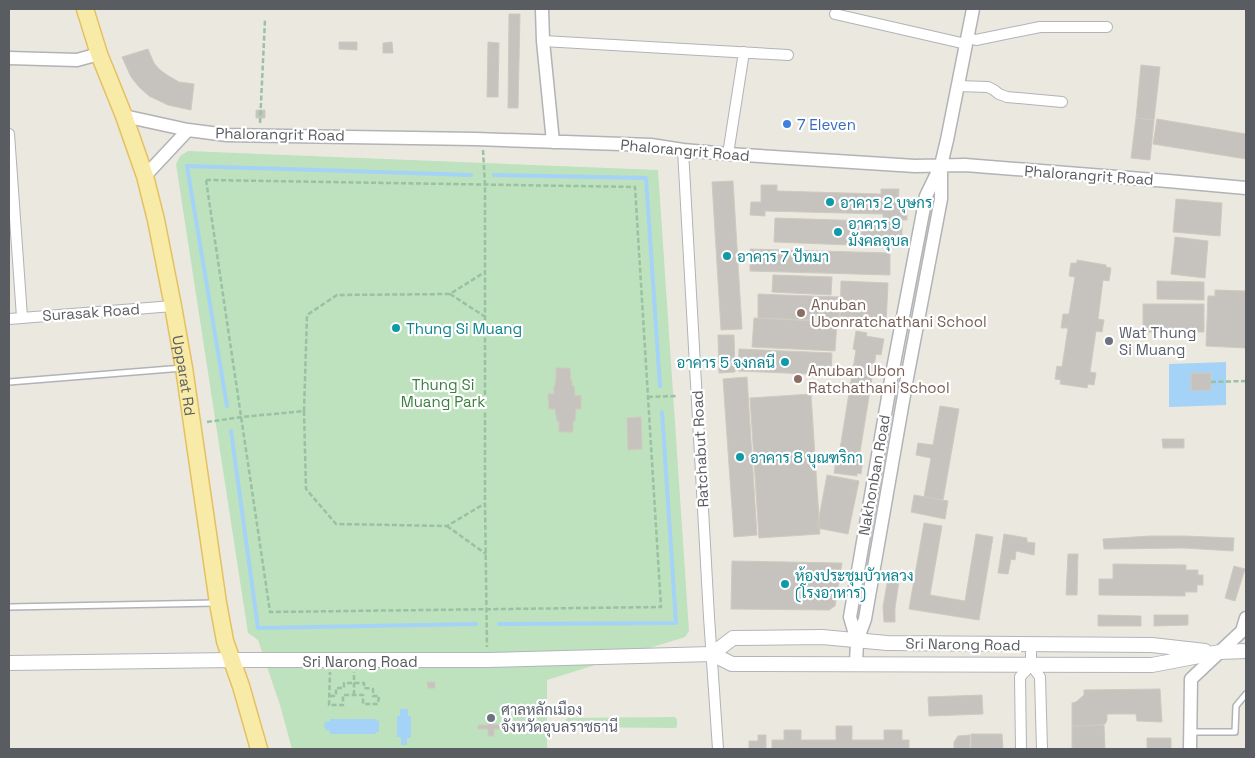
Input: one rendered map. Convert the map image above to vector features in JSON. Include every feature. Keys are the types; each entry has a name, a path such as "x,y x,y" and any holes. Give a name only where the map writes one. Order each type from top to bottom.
{"main road":[{"name":"Upparat Rd","path":"85,9 99,54 124,116 145,176 156,220 184,368 225,641 259,749"},
{"name":"Sri Narong Road","path":"712,654 733,638 822,637 887,643 1152,645 1220,652"},
{"name":"Sri Narong Road","path":"9,663 232,660 488,660 712,654 732,664 1152,665 1220,652 1246,650"}],"street":[{"path":"542,9 543,42 553,142"},
{"name":"Nakhonban Road","path":"856,664 857,641 865,619 907,378 941,199 941,166 973,9"},
{"path":"835,14 967,41 1040,28 1107,27"},
{"path":"543,42 788,56"},
{"path":"728,154 744,52"},
{"path":"9,58 77,60 99,54"},
{"path":"957,86 988,87 1007,97 1062,102"},
{"name":"Phalorangrit Road","path":"124,116 188,130 227,134 483,139 651,145 728,154 915,166 966,165 1246,188"},
{"path":"145,176 188,130"},
{"path":"9,134 22,317"},
{"name":"Ratchabut Road","path":"683,150 718,749"},
{"name":"Nakhonban Road","path":"857,641 850,618 892,374 926,196 941,166"},
{"name":"Surasak Road","path":"9,319 173,306"},
{"path":"892,374 907,378"},
{"path":"1190,749 1191,679 1242,631 1246,618"},
{"path":"1021,749 1020,677 1031,665 1032,645"},
{"path":"1031,665 1040,677 1042,749"}],"lane":[{"path":"9,382 184,368"},
{"path":"9,607 218,603"},
{"path":"1190,732 1235,732 1236,706 1246,694"}],"path":[{"path":"260,135 265,20"},
{"path":"483,139 488,660"},
{"path":"206,180 484,185 635,187 661,607 270,612 206,180"},
{"path":"484,272 450,294 337,294 307,315 304,411 306,489 336,524 447,526 485,503"},
{"path":"450,294 484,316"},
{"path":"1211,382 1246,381"},
{"path":"648,397 677,396"},
{"path":"193,425 242,417 304,411"},
{"path":"447,526 486,554"},
{"path":"330,696 336,696 336,688 344,688 344,683 354,681 364,683 364,688 373,689 373,696 379,696 378,704 363,704 363,695 343,695 343,705 329,705 331,661"},
{"path":"354,681 354,695"}],"green space":[{"name":"Thung Si Muang Park","path":"188,151 658,170 689,631 685,637 547,680 547,749 292,749 280,705 258,640 248,633 176,164 180,156"},
{"path":"674,717 677,719 676,728 565,726 565,720 568,718"}],"water":[{"path":"1226,362 1226,405 1169,407 1169,364"},
{"path":"400,709 408,709 408,716 411,716 411,738 407,738 407,745 401,745 401,737 397,737 397,716 400,716"},
{"path":"330,719 376,719 376,721 379,720 379,732 376,732 376,734 330,734 330,731 326,730 324,726 325,722 330,721"}],"building":[{"path":"509,14 520,14 518,108 508,108"},
{"path":"339,42 357,42 357,50 339,49"},
{"path":"392,42 393,53 383,53 383,43"},
{"path":"488,42 499,43 498,97 487,97"},
{"path":"148,49 159,69 179,82 194,84 191,110 168,105 149,96 131,77 122,57"},
{"path":"1141,65 1160,67 1154,120 1136,118"},
{"path":"256,110 265,110 265,118 256,118"},
{"path":"1136,118 1154,120 1150,160 1131,158"},
{"path":"1157,119 1246,134 1246,159 1153,144"},
{"name":"อาคาร 7 ปัทมา","path":"733,181 742,329 721,330 712,182"},
{"name":"อาคาร 2 บุษกร","path":"761,185 777,185 777,191 881,194 881,189 899,189 898,208 907,208 907,220 883,219 883,214 765,211 765,216 750,215 751,202 761,202"},
{"path":"1176,199 1222,203 1220,236 1173,232"},
{"name":"อาคาร 9 มังคลอุบล","path":"775,218 902,222 902,247 774,242"},
{"path":"1175,237 1208,241 1205,278 1171,274"},
{"path":"750,249 890,253 890,275 750,271"},
{"path":"1077,260 1106,265 1106,267 1111,268 1109,281 1103,280 1098,319 1104,320 1102,332 1096,331 1090,372 1096,373 1094,385 1088,384 1087,388 1060,384 1061,380 1055,379 1057,366 1062,367 1068,328 1061,328 1063,314 1069,314 1075,277 1069,276 1071,263 1077,263"},
{"path":"773,275 832,277 831,295 772,292"},
{"path":"841,281 888,283 886,325 840,324"},
{"path":"1157,281 1204,282 1204,300 1157,299"},
{"path":"1215,290 1246,291 1246,348 1206,346 1208,296 1215,296"},
{"path":"758,294 840,297 839,321 758,318"},
{"path":"1143,304 1204,304 1204,332 1143,332"},
{"path":"754,318 837,322 835,351 752,347"},
{"path":"856,331 867,333 866,336 884,339 881,355 876,354 859,458 863,459 861,474 857,473 857,476 834,473 837,454 839,455 856,350 853,349"},
{"path":"718,335 734,335 735,372 719,373"},
{"name":"อาคาร 5 จงกลนี","path":"739,349 832,353 831,375 738,371"},
{"path":"556,368 570,368 575,396 581,395 581,409 576,409 573,432 559,432 559,421 557,421 555,409 549,409 548,394 554,394"},
{"path":"1191,373 1211,373 1211,390 1191,391"},
{"name":"อาคาร 8 บุณฑริกา","path":"747,377 757,535 734,537 723,379"},
{"path":"811,394 820,534 759,538 750,398"},
{"path":"940,406 959,409 943,500 924,497 931,458 916,455 918,443 933,445"},
{"path":"641,417 642,449 628,450 627,418"},
{"path":"1162,439 1184,439 1184,448 1163,448"},
{"path":"827,475 859,481 848,534 817,528"},
{"path":"914,495 948,501 945,519 911,512"},
{"path":"924,523 942,526 930,595 965,601 976,534 993,537 979,620 909,609"},
{"path":"1004,534 1027,538 1027,542 1035,543 1034,555 1016,551 1015,560 1011,559 1008,574 998,573"},
{"path":"1150,536 1234,538 1233,551 1184,548 1104,549 1103,539"},
{"path":"1068,554 1078,554 1077,595 1066,595"},
{"name":"ห้องประชุมบัวหลวง (โรงอาหาร)","path":"732,561 842,563 835,606 829,610 731,609"},
{"path":"1113,564 1186,565 1186,570 1198,570 1198,575 1203,575 1203,585 1197,585 1197,592 1185,592 1185,596 1099,595 1099,579 1113,579"},
{"path":"1234,566 1245,569 1235,601 1225,598"},
{"path":"889,572 900,574 895,622 884,622 883,607"},
{"path":"1098,615 1141,616 1141,626 1098,626"},
{"path":"1154,615 1188,615 1188,625 1154,626"},
{"path":"427,682 435,682 435,688 428,688"},
{"path":"1160,689 1162,722 1137,721 1136,714 1107,714 1105,724 1072,726 1072,703 1084,695 1084,690"},
{"path":"982,695 983,714 929,716 928,697"},
{"name":"ศาลหลักเมือง จังหวัดอุบลราชธานี","path":"488,712 494,712 494,725 503,724 503,729 494,729 494,736 488,736 488,729 478,729 478,725 488,725"},
{"path":"1104,725 1105,749 1072,749 1072,726"},
{"path":"836,726 852,726 852,740 884,740 884,730 902,730 902,740 909,740 909,749 772,749 772,740 784,740 784,730 801,730 801,740 836,740"},
{"path":"971,734 1002,734 1003,749 971,749"},
{"path":"758,735 766,735 766,749 749,749 749,741 758,741"},
{"path":"970,735 970,749 954,749 954,742 958,736"},
{"path":"1147,738 1171,738 1171,749 1147,749"}],"waterway":[{"path":"227,406 187,166 471,175"},
{"path":"494,175 646,178 660,386"},
{"path":"499,624 676,623 662,412"},
{"path":"231,431 258,628 476,624"}],"place":[{"name":"7 Eleven","path":"787,124"},
{"name":"อาคาร 2 บุษกร","path":"830,202"},
{"name":"อาคาร 9 มังคลอุบล","path":"838,232"},
{"name":"อาคาร 7 ปัทมา","path":"727,256"},
{"name":"Anuban Ubonratchathani School","path":"801,313"},
{"name":"Thung Si Muang","path":"396,328"},
{"name":"Wat Thung Si Muang","path":"1109,341"},
{"name":"อาคาร 5 จงกลนี","path":"785,362"},
{"name":"Anuban Ubon Ratchathani School","path":"798,379"},
{"name":"อาคาร 8 บุณฑริกา","path":"740,457"},
{"name":"ห้องประชุมบัวหลวง (โรงอาหาร)","path":"785,584"},
{"name":"ศาลหลักเมือง จังหวัดอุบลราชธานี","path":"491,718"}]}
